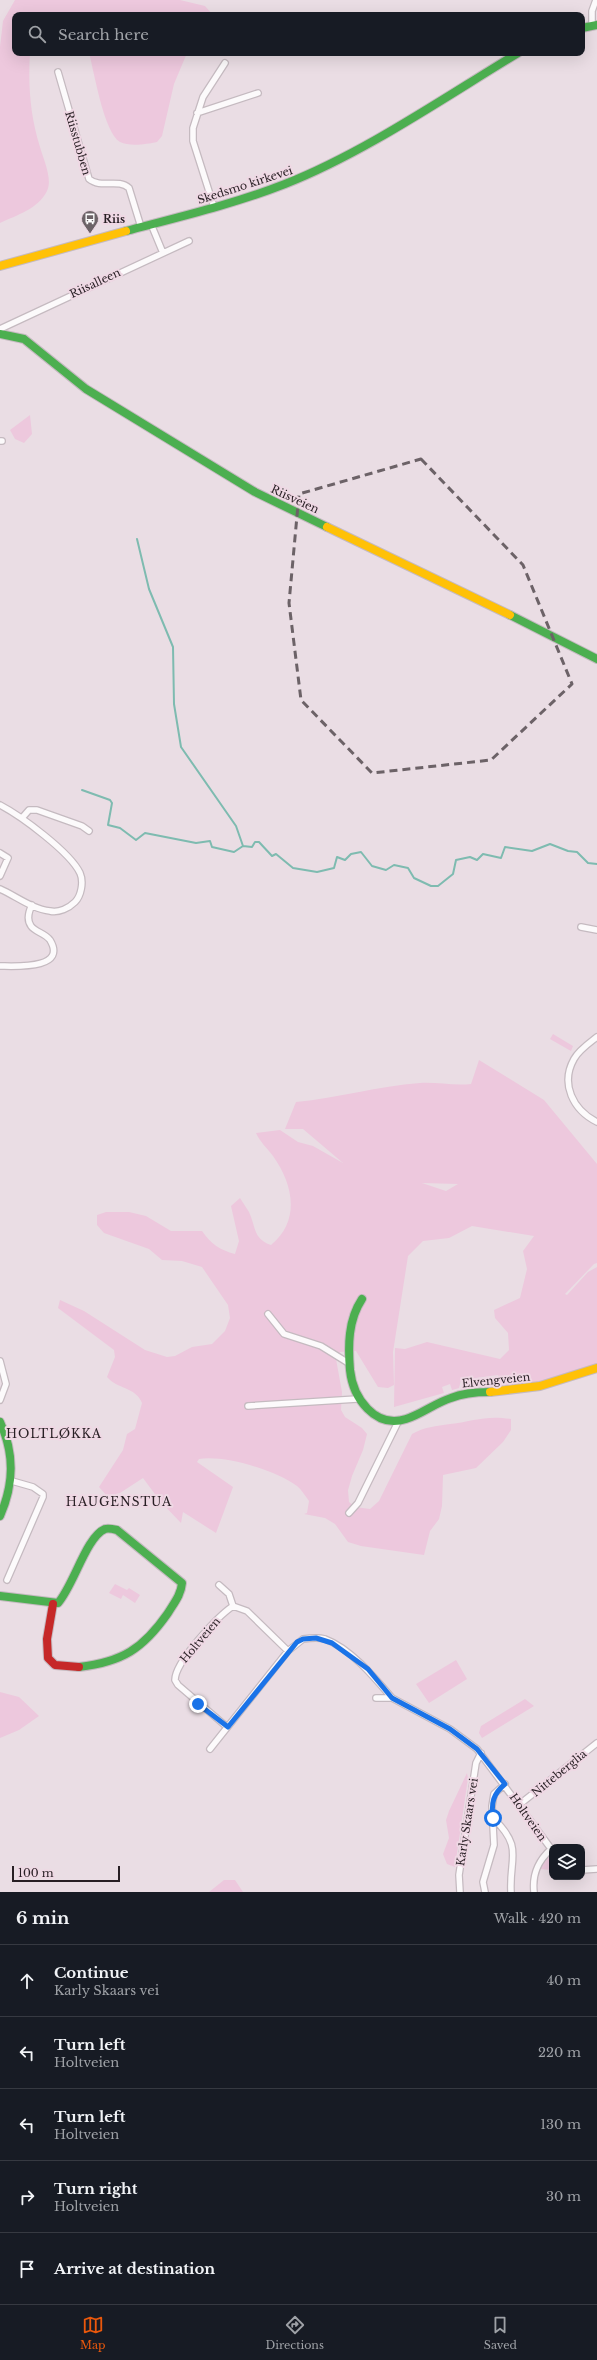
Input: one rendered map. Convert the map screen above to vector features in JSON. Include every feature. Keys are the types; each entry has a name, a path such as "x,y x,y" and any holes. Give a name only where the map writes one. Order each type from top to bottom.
{"main road":[{"name":"Skedsmo kirkevei","path":"0,266 214,207 273,189 319,169 410,118 513,56"},
{"name":"Riisveien","path":"0,334 24,339 86,389 255,492 552,635 597,659"},
{"path":"362,1299 358,1305 351,1331 350,1364 357,1399 373,1412 388,1419 399,1420"},
{"name":"Elvengveien","path":"399,1420 451,1397 529,1389 597,1368"},
{"path":"0,1422 10,1446 12,1481 8,1499 0,1516"},
{"path":"0,1596 53,1604 58,1602 68,1593 93,1537 100,1528 106,1527 117,1530 182,1582 181,1592 178,1598 144,1644 133,1650 86,1668 74,1669 62,1667 51,1662 48,1657 48,1639 53,1604"}],"street":[{"path":"594,26 592,11 596,0"},
{"path":"214,207 193,141 193,128 203,97 225,64"},
{"name":"Riisstubben","path":"58,72 89,179 94,183 124,184 129,188 141,227"},
{"path":"198,112 258,93"},
{"path":"151,224 162,253"},
{"name":"Riisalleen","path":"0,329 188,241"},
{"path":"0,805 22,818 71,860 81,874 82,882 78,899 70,906 51,912 32,905 0,889"},
{"path":"22,818 29,810 37,810 82,826 90,831"},
{"path":"0,853 8,858 0,876"},
{"path":"0,966 42,964 50,958 53,950 51,941 31,926 28,919 32,905"},
{"path":"581,927 597,930"},
{"path":"597,1037 584,1046 574,1059 569,1085 572,1098 579,1112 597,1122"},
{"path":"268,1314 284,1334 321,1346 350,1364"},
{"path":"0,1361 6,1384 0,1400"},
{"path":"248,1406 357,1399"},
{"path":"349,1513 358,1503 399,1420"},
{"path":"7,1580 43,1497 43,1494 33,1487 12,1481"},
{"path":"219,1585 229,1594 233,1606 247,1611 288,1651"},
{"name":"Holtveien","path":"228,1727 178,1686 175,1680 175,1673 178,1666 222,1614 233,1606"},
{"name":"Holtveien","path":"210,1749 288,1651 303,1639 324,1639 368,1669 392,1698 450,1729 481,1753 549,1845"},
{"name":"Holtveien","path":"376,1698 392,1698"},
{"name":"Nitteberglia","path":"520,1804 597,1743"},
{"name":"Karly Skaars vei","path":"460,1892 460,1868 476,1763 481,1753"},
{"name":"Karly Skaars vei","path":"485,1892 483,1882 494,1845 492,1806 494,1794 505,1784"},
{"path":"493,1818 509,1839 514,1852 511,1892"},
{"path":"534,1892 533,1880 537,1868 543,1857 549,1852"},
{"path":"585,1870 597,1869"}],"highlighted area":[{"path":"421,459 523,565 572,684 491,760 372,773 301,700 289,603 299,494"}],"shaded area":[{"path":"15,0 180,0 205,6 210,12 12,12 12,56 30,56 29,77 32,112 47,169 49,186 43,197 33,207 0,223 0,47 3,21"},
{"path":"90,56 186,56 174,84 162,136 157,142 138,145 124,144 120,142 114,136 109,127 104,115"},
{"path":"30,415 32,434 24,443 15,439 10,430"},
{"path":"553,1034 573,1046 571,1051 550,1039"},
{"path":"479,1060 544,1100 597,1164 597,1263 594,1264 565,1294 567,1295 588,1272 597,1267 597,1364 538,1383 500,1388 498,1375 461,1380 459,1388 452,1390 450,1384 442,1387 444,1393 394,1407 395,1348 405,1349 427,1342 500,1359 509,1350 508,1333 495,1318 494,1310 520,1298 527,1269 523,1251 534,1236 472,1226 449,1238 423,1241 408,1256 393,1352 394,1385 388,1388 378,1387 356,1351 340,1352 336,1359 342,1392 341,1410 345,1417 362,1428 367,1434 363,1450 348,1490 349,1502 355,1507 370,1509 379,1501 412,1434 430,1427 480,1419 511,1419 511,1430 503,1442 476,1468 443,1475 442,1506 439,1519 430,1531 424,1555 361,1546 348,1542 335,1524 325,1518 304,1514 307,1513 309,1501 297,1486 288,1480 263,1469 222,1459 199,1459 197,1462 233,1487 216,1533 183,1512 181,1523 160,1501 143,1478 120,1493 107,1496 99,1487 123,1450 127,1434 135,1429 142,1403 131,1391 116,1384 107,1377 115,1357 114,1350 58,1308 60,1300 84,1311 145,1350 167,1357 175,1356 192,1347 212,1344 225,1331 230,1318 228,1305 202,1267 182,1261 162,1260 149,1249 104,1233 97,1225 97,1215 106,1212 129,1212 146,1216 171,1231 202,1231 216,1246 235,1254 239,1241 231,1206 240,1198 249,1212 258,1236 271,1245 281,1235 287,1224 291,1202 289,1190 280,1167 256,1133 280,1130 298,1142 313,1146 343,1163 303,1129 285,1129 296,1102 420,1083 458,1085 471,1084","holes":["422,1183 458,1184 446,1191"]},
{"path":"115,1584 127,1590 129,1588 140,1595 135,1603 123,1595 121,1599 109,1593"},
{"path":"456,1660 467,1679 429,1703 416,1684"},
{"path":"0,1692 19,1697 39,1716 19,1730 0,1738"},
{"path":"525,1699 534,1706 482,1738 479,1733 481,1726"},
{"path":"467,1773 468,1778 455,1867 447,1864 443,1854 449,1838 446,1820"},
{"path":"548,1857 549,1858 549,1870 540,1869 543,1860"},
{"path":"224,1880 235,1880 243,1892 209,1892"}],"waterway":[{"path":"137,539 149,589 173,647 174,704 181,747 236,826 243,846"},
{"path":"82,790 110,800 112,803 108,825 120,828 136,840 145,833 196,843 210,841 212,847 234,852 243,846 252,847 255,842 259,842 272,856 276,854 293,868 317,872 334,868 337,857 345,860 351,854 361,852 372,866 386,870 394,865 408,868 414,878 431,886 438,886 453,874 456,860 470,857 477,860 483,854 501,858 505,847 532,851 550,844 568,851 577,852 588,863 597,864"}],"traffic: fast":[{"path":"585,27 597,25"},
{"path":"126,231 246,198 315,171 374,141 513,56"},
{"path":"0,334 24,339 86,389 255,492 327,527"},
{"path":"510,615 597,659"},
{"path":"362,1299 357,1307 350,1333 350,1370 356,1391 368,1409 375,1415 385,1420 395,1421 406,1419 456,1396 470,1393 490,1392"},
{"path":"0,1422 8,1446 11,1469 8,1492 0,1516"},
{"path":"0,1596 58,1603 64,1595 92,1541 105,1529 117,1530 182,1583 179,1595 168,1613 150,1636 140,1645 130,1652 108,1662 79,1667"}],"traffic: slow":[{"path":"0,266 126,231"},
{"path":"327,527 510,615"},
{"path":"490,1392 540,1386 597,1368"}],"traffic: jam":[{"path":"53,1604 47,1639 48,1658 55,1665 79,1667"}],"place":[{"name":"Riis","path":"90,234"}],"district":[{"name":"HOLTLØKKA","path":"54,1434"},
{"name":"HAUGENSTUA","path":"119,1502"}],"route":[{"path":"198,1704 203,1706 228,1727 288,1651 297,1642 303,1639 324,1639 332,1643 368,1669 392,1698 450,1729 484,1756 505,1784 494,1794 492,1806 493,1818"}]}
